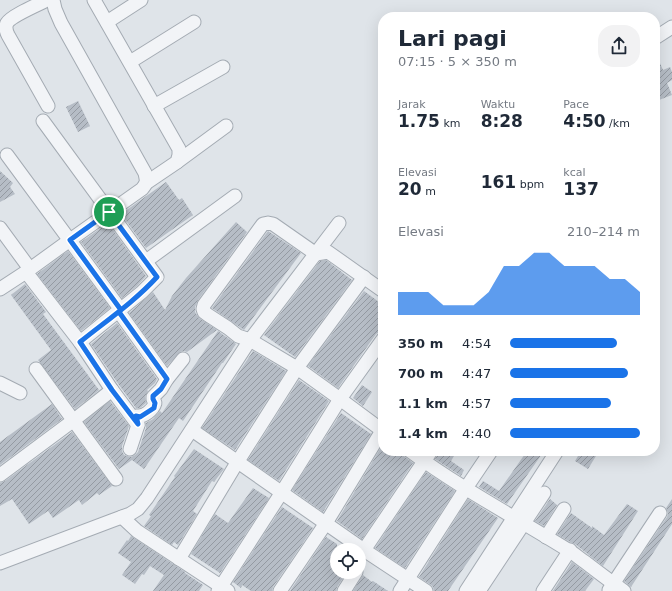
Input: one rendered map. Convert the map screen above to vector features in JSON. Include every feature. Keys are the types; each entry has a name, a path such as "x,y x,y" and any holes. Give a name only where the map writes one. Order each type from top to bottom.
{"street":[{"path":"47,0 12,17 6,24 6,30 48,106"},
{"path":"53,0 61,23 145,173 146,183"},
{"path":"94,0 179,149 177,162"},
{"path":"106,22 141,0"},
{"path":"130,62 194,22"},
{"path":"660,35 672,27"},
{"path":"154,106 223,67"},
{"path":"43,121 157,277 148,288 80,342"},
{"path":"0,289 142,190 146,183 226,126"},
{"path":"7,155 70,240 167,379"},
{"path":"146,261 236,196"},
{"path":"378,288 328,252 316,254 273,224 268,223 263,224 204,305 203,309 204,312 238,336 250,340 297,368 378,426"},
{"path":"0,564 130,514 140,506 192,430 250,340 339,223"},
{"path":"0,228 112,390 138,424"},
{"path":"179,559 238,461 297,368 364,278"},
{"path":"122,517 137,531 222,589 340,399 378,346"},
{"path":"130,449 138,424 136,416 140,417 154,408 155,403 153,396 161,389 183,359"},
{"path":"36,369 116,479"},
{"path":"0,383 20,393"},
{"path":"0,475 112,390"},
{"path":"192,430 354,543"},
{"path":"280,591 326,523 378,438"},
{"path":"426,591 366,552 428,456 466,488 519,521 570,550 615,589 660,513"},
{"path":"400,591 487,456"},
{"path":"479,591 554,456"},
{"path":"466,591 519,521 544,493"},
{"path":"546,537 564,509"},
{"path":"543,591 570,550"},
{"path":"344,591 352,579"}],"building":[{"path":"660,63 663,70 670,67 672,72 672,80 667,83 672,95 660,100"},
{"path":"78,101 90,126 78,132 66,107"},
{"path":"0,171 13,183 10,187 15,194 0,202"},
{"path":"166,182 179,200 182,198 193,215 146,248 121,214"},
{"path":"236,222 247,232 198,300 195,307 195,312 199,318 217,330 187,352 180,352 167,366 129,313 153,292 165,310 172,296 186,278"},
{"path":"108,223 146,276 137,286 122,298 81,242"},
{"path":"268,231 301,253 244,330 212,308"},
{"path":"68,251 110,308 81,331 37,274"},
{"path":"326,260 352,280 295,357 264,335 320,261"},
{"path":"25,284 46,312 43,314 99,390 75,409 38,360 51,350 11,295"},
{"path":"364,291 378,301 378,333 338,388 308,366"},
{"path":"117,323 157,379 155,383 147,390 148,391 145,397 146,403 140,408 136,408 91,344"},
{"path":"218,331 236,344 183,421 179,418 144,469 132,460 119,469 84,422 110,401 129,426 122,446 122,451 124,455 127,456 131,457 135,455 138,452 146,428 146,423 153,419 160,411 162,413"},
{"path":"253,351 286,371 235,450 202,428"},
{"path":"299,380 329,401 279,481 248,460"},
{"path":"362,385 372,392 363,406 353,398"},
{"path":"52,404 62,419 0,465 0,442"},
{"path":"341,413 371,434 323,512 292,490"},
{"path":"72,432 112,486 99,495 97,493 82,505 79,500 53,518 48,511 29,524 12,499 0,506 0,483 5,481"},
{"path":"194,449 224,469 214,482 212,481 193,511 197,514 178,545 174,542 172,545 144,526 151,516 149,515 175,477 174,476"},
{"path":"378,452 378,456 404,456 413,463 362,539 337,521"},
{"path":"437,456 454,456 451,461 464,470 461,476 435,459"},
{"path":"524,456 541,456 507,504 479,487 483,481 499,491"},
{"path":"578,456 596,456 588,469 575,461"},
{"path":"426,472 455,491 405,568 375,548"},
{"path":"253,488 269,498 220,573 191,554 215,514 228,523"},
{"path":"468,499 498,518 448,591 434,591 431,585 419,577"},
{"path":"550,499 557,505 544,526 535,521"},
{"path":"672,499 672,524 631,587 624,581 667,517 668,513 666,508"},
{"path":"627,504 638,511 603,566 575,544 557,534 571,513 604,535"},
{"path":"282,507 313,528 273,587 272,591 251,591 242,585 241,588 233,582"},
{"path":"131,536 203,585 199,591 153,591 164,575 150,566 135,584 122,575 131,562 118,553"},
{"path":"326,537 335,543 330,543 330,579 342,579 336,591 290,591"},
{"path":"572,562 594,579 585,591 553,591"},
{"path":"366,577 388,591 353,591 360,579 366,579"}],"route":[{"path":"109,212 70,240 121,310 119,312 167,379 161,389 153,396 155,403 154,408 140,417 136,416 138,424 112,390 80,342 119,312 148,288 157,277 109,212"}]}
